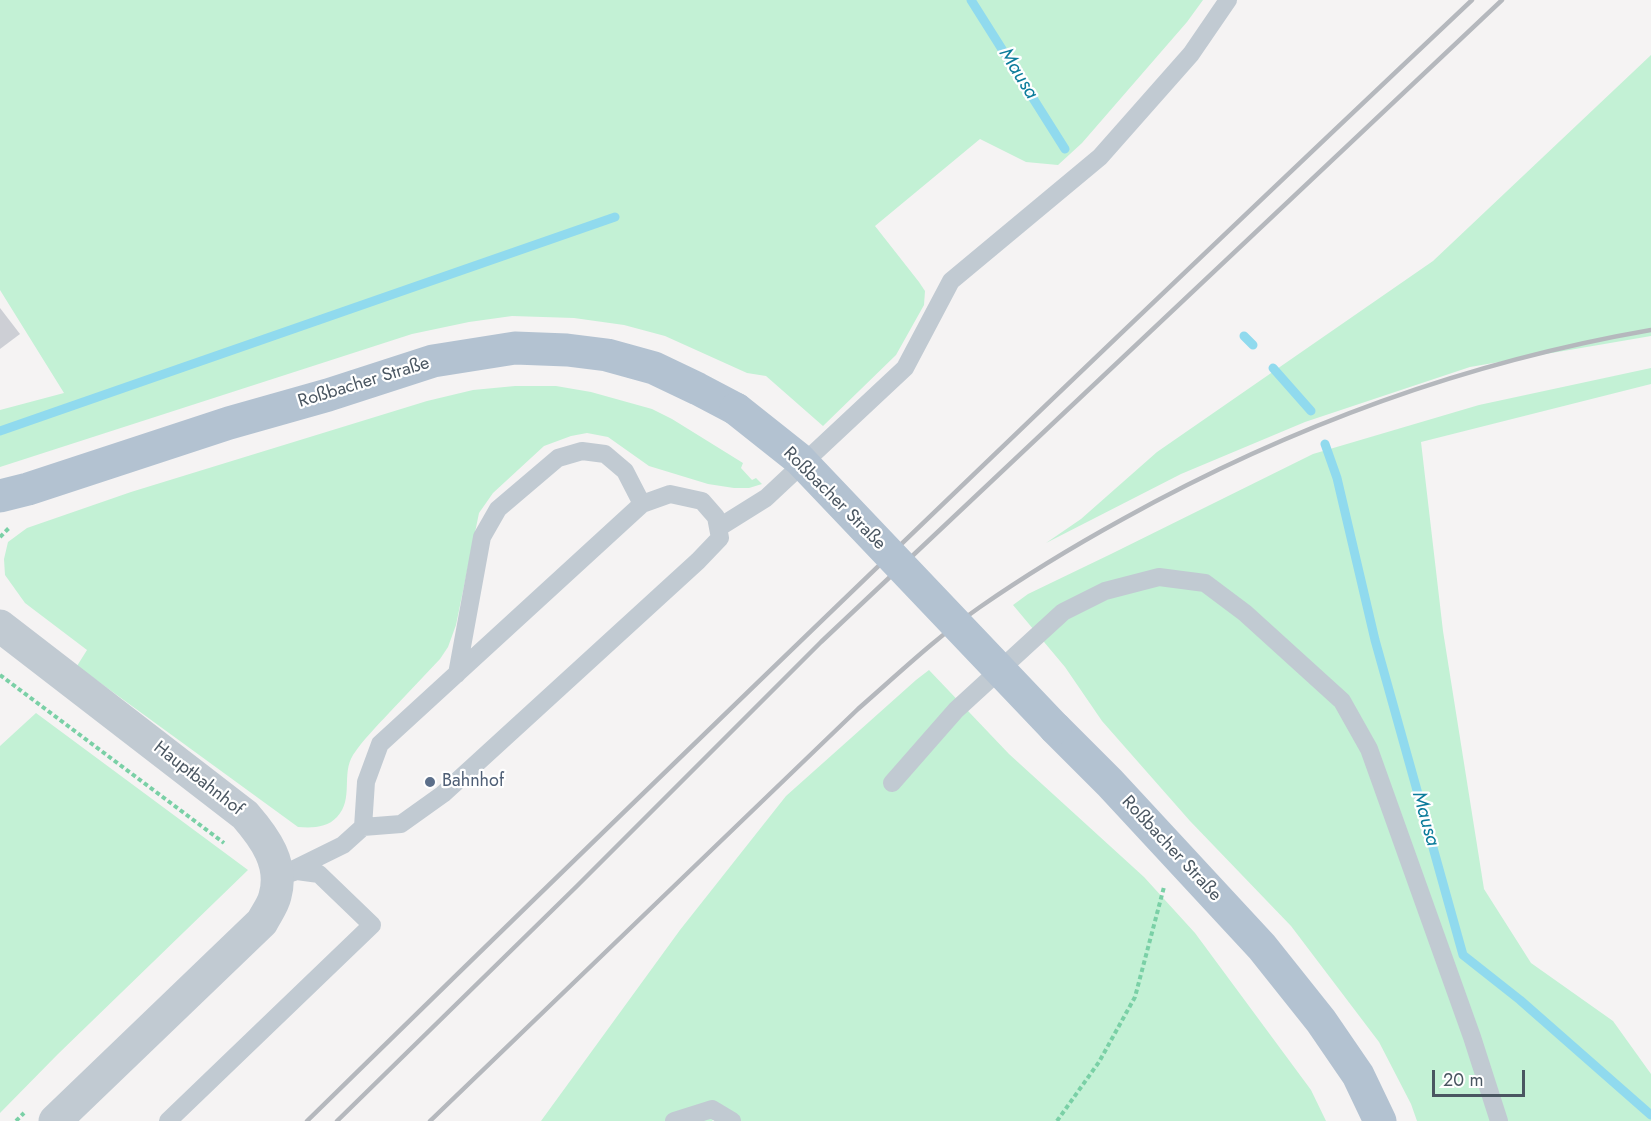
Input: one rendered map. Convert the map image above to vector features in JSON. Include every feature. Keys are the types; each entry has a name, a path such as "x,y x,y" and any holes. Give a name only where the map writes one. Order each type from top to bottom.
{"main road":[{"name":"Roßbacher Straße","path":"0,496 433,361 515,348 567,350 607,356 654,368 736,409 798,459 1110,783 1262,947 1321,1021 1358,1075 1380,1121"}],"street":[{"name":"Hauptbahnhof","path":"0,626 245,815 263,837 278,877"},
{"path":"55,1121 262,922 275,898 278,877"}],"lane":[{"path":"718,528 766,498 905,368 951,281 1100,156 1191,54 1228,0"},
{"path":"457,674 482,537 498,508 558,458 582,451 605,454 625,471 642,504"},
{"path":"278,877 343,845 363,827 401,824 443,794 698,561 720,538 716,517 702,501 670,494 642,504 380,744 366,782 363,827"},
{"path":"892,783 956,710 1063,612 1106,591 1159,577 1205,583 1245,613 1342,701 1369,749 1472,1037 1499,1121"},
{"path":"168,1121 372,925 319,874 297,872 278,877"},
{"path":"674,1121 712,1109 732,1121"}],"path":[{"path":"0,675 228,846"},
{"path":"1057,1121 1099,1062 1135,998 1174,852"},
{"path":"16,1121 24,1113"}],"green space":[{"path":"0,0 1203,0 1187,22 1082,143 1058,165 1026,162 980,139 875,226 925,291 924,305 896,355 823,426 766,376 747,373 665,336 624,325 574,318 512,316 412,334 0,467 0,410 64,393 0,290"},
{"path":"1651,55 1651,336 1470,367 1305,422 1181,474 1046,543 1081,519 1157,452 1433,261"},
{"path":"1651,368 1651,384 1421,442 1443,631 1484,889 1531,963 1613,1021 1651,1074 1651,1121 1417,1121 1411,1104 1379,1042 1291,926 1190,821 1102,721 1065,667 1013,605 1028,594 1313,454 1479,405"},
{"path":"515,386 556,386 591,392 652,409 743,463 741,468 752,480 756,478 762,484 749,488 734,488 708,484 649,466 608,437 587,433 544,446 493,493 479,513 456,625 448,647 440,659 353,755 348,770 342,810 333,821 324,825 298,827 77,666 87,650 25,603 5,575 4,559 8,542 27,528 131,492 427,401 473,390"},
{"path":"929,670 1009,754 1144,877 1195,933 1311,1090 1326,1121 737,1121 721,1112 712,1121 541,1121 680,930 786,796"},
{"path":"36,713 248,870 0,1113 0,746"}],"building":[{"path":"0,308 20,334 0,349"}],"waterway":[{"name":"Mausa","path":"971,0 1065,149"},
{"path":"0,431 615,217"},
{"name":"Mausa","path":"1244,336 1253,345"},
{"name":"Mausa","path":"1273,368 1311,411"},
{"name":"Mausa","path":"1325,444 1337,478 1375,640 1463,955 1520,1000 1651,1115"}],"railway":[{"path":"307,1121 887,558 1472,0"},
{"path":"337,1121 821,642 1502,0"},
{"path":"430,1121 858,709 948,631 1050,561 1185,486 1313,428 1379,402 1514,360 1651,330"}],"place":[{"name":"Bahnhof","path":"430,782"}]}
